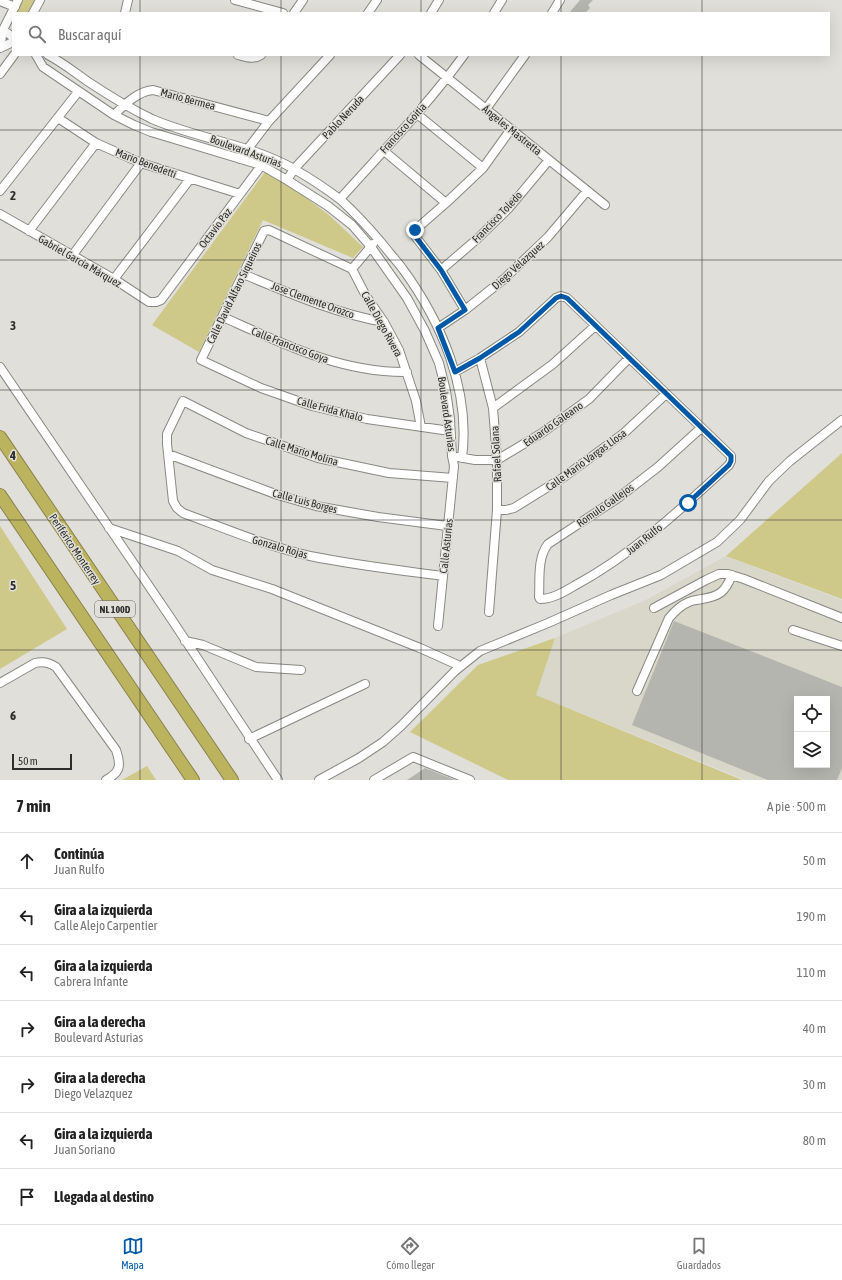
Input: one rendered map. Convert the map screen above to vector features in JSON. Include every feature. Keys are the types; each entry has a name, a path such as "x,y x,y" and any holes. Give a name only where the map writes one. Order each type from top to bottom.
{"highway":[{"name":"Periférico Monterrey","path":"0,437 232,780"},
{"name":"NL 100D","path":"0,495 193,780"}],"street":[{"path":"34,12 40,0"},
{"path":"125,12 128,0"},
{"path":"237,0 279,12"},
{"path":"295,12 303,0"},
{"path":"369,12 377,0"},
{"path":"432,12 439,0"},
{"path":"495,12 502,0"},
{"path":"553,12 560,0"},
{"path":"0,1 16,4 3,30 0,48"},
{"path":"3,30 12,36"},
{"path":"0,48 12,42"},
{"path":"0,74 13,56"},
{"name":"Boulevard Asturias","path":"37,56 43,67 114,115 151,132 261,166 287,180 328,206 352,225 371,247 407,298 425,331 439,363 446,391 450,419 452,456 462,458 464,424 455,372 438,328 421,296 402,267 360,218 340,199 294,169 247,148 168,125 124,105 50,56"},
{"path":"242,56 250,58 259,56"},
{"path":"240,159 247,148 269,122 329,56"},
{"name":"Pablo Neruda","path":"287,180 294,169 399,56"},
{"name":"Ángeles Mastretta","path":"420,56 605,206"},
{"name":"Francisco Goitia","path":"340,199 417,114 447,79 463,56"},
{"path":"486,109 524,56"},
{"name":"Mario Bermea","path":"114,115 124,105 144,91 153,90 269,122"},
{"path":"0,191 78,92"},
{"path":"417,114 483,168"},
{"name":"Mario Benedetti","path":"58,118 96,143 141,163 240,194"},
{"path":"465,310 441,270 415,236 416,229 483,168 511,129"},
{"path":"29,231 96,143"},
{"path":"384,150 446,203"},
{"name":"Octavio Paz","path":"161,300 267,156"},
{"name":"Francisco Toledo","path":"441,270 478,239 508,209 548,160"},
{"path":"72,256 141,163"},
{"path":"114,279 190,179"},
{"name":"Diego Velazquez","path":"438,328 465,310 504,279 548,237 587,191"},
{"name":"Gabriel García Márquez","path":"0,214 114,279 149,302 161,300"},
{"name":"Calle David Alfaro Siqueiros","path":"201,360 262,232 269,230 352,269"},
{"path":"352,269 378,239"},
{"name":"Calle Diego Rivera","path":"352,269 366,296 384,322 399,350 416,401 421,427"},
{"name":"Jose Clemente Orozco","path":"243,274 320,305 345,313 384,322"},
{"path":"455,372 480,358 519,332 556,298 561,296 567,298 701,428"},
{"name":"Calle Francisco Goya","path":"223,316 278,342 338,363 370,370 407,372"},
{"path":"493,408 553,364 595,326"},
{"name":"Rafael Solana","path":"480,358 493,408 497,460 497,510 489,612"},
{"name":"Eduardo Galeano","path":"497,460 542,433 589,399 629,358"},
{"name":"Calle Frida Khalo","path":"201,360 261,388 312,406 367,419 443,430"},
{"path":"0,367 278,780"},
{"name":"Calle Mario Vargas Llosa","path":"497,510 514,508 564,477 624,433 666,394"},
{"name":"Gonzalo Rojas","path":"183,401 167,434 173,502 183,513 256,540 309,556 367,566 443,576"},
{"name":"Calle Mario Molina","path":"183,401 246,433 318,458 389,473 452,478"},
{"path":"320,780 359,758 383,742 460,666 480,651 661,575 717,542 740,520 769,481 790,461 842,420"},
{"name":"Juan Rulfo","path":"539,597 540,599 545,599 568,590 618,559 653,533 694,498 729,465 731,456 701,428"},
{"name":"Romulo Gallejos","path":"539,597 541,557 543,550 548,544 618,498 658,467 701,428"},
{"name":"Calle Luis Borges","path":"168,454 278,494 316,506 378,517 447,526"},
{"name":"Calle Asturias","path":"438,626 454,466 452,456"},
{"path":"454,466 462,458 475,460 497,460"},
{"path":"109,528 178,551 212,570 272,589 420,648 460,666"},
{"path":"654,608 719,574 732,575 842,618"},
{"path":"637,691 669,618 677,609 689,602 722,593 728,585 732,575"},
{"path":"793,630 842,646"},
{"path":"185,641 203,645 256,667 301,670"},
{"path":"0,683 40,661 47,662 56,667 116,750 118,757 118,769 115,775 106,780"},
{"path":"250,738 365,684"},
{"path":"374,780 413,757 470,780"}],"shaded area":[{"path":"22,0 38,0 30,12 17,12"},
{"path":"265,172 294,189 329,215 363,247 353,258 263,220 199,352 152,325"},
{"path":"842,453 842,599 726,556"},
{"path":"0,526 67,629 0,669"},
{"path":"726,556 842,600 842,780 746,780 536,695 555,638 644,601"},
{"path":"555,638 536,695 742,780 508,780 410,732 478,665"},
{"path":"147,766 156,780 122,780"}],"building":[{"path":"580,0 593,0 588,5 590,8 586,12 570,12"},
{"path":"674,621 842,687 842,768 837,780 768,780 632,725"},
{"path":"425,768 455,780 407,780"}],"route":[{"path":"415,230 415,236 441,270 465,310 438,328 455,372 480,358 519,332 556,298 561,296 567,298 731,456 732,458 729,465 688,503"}]}
